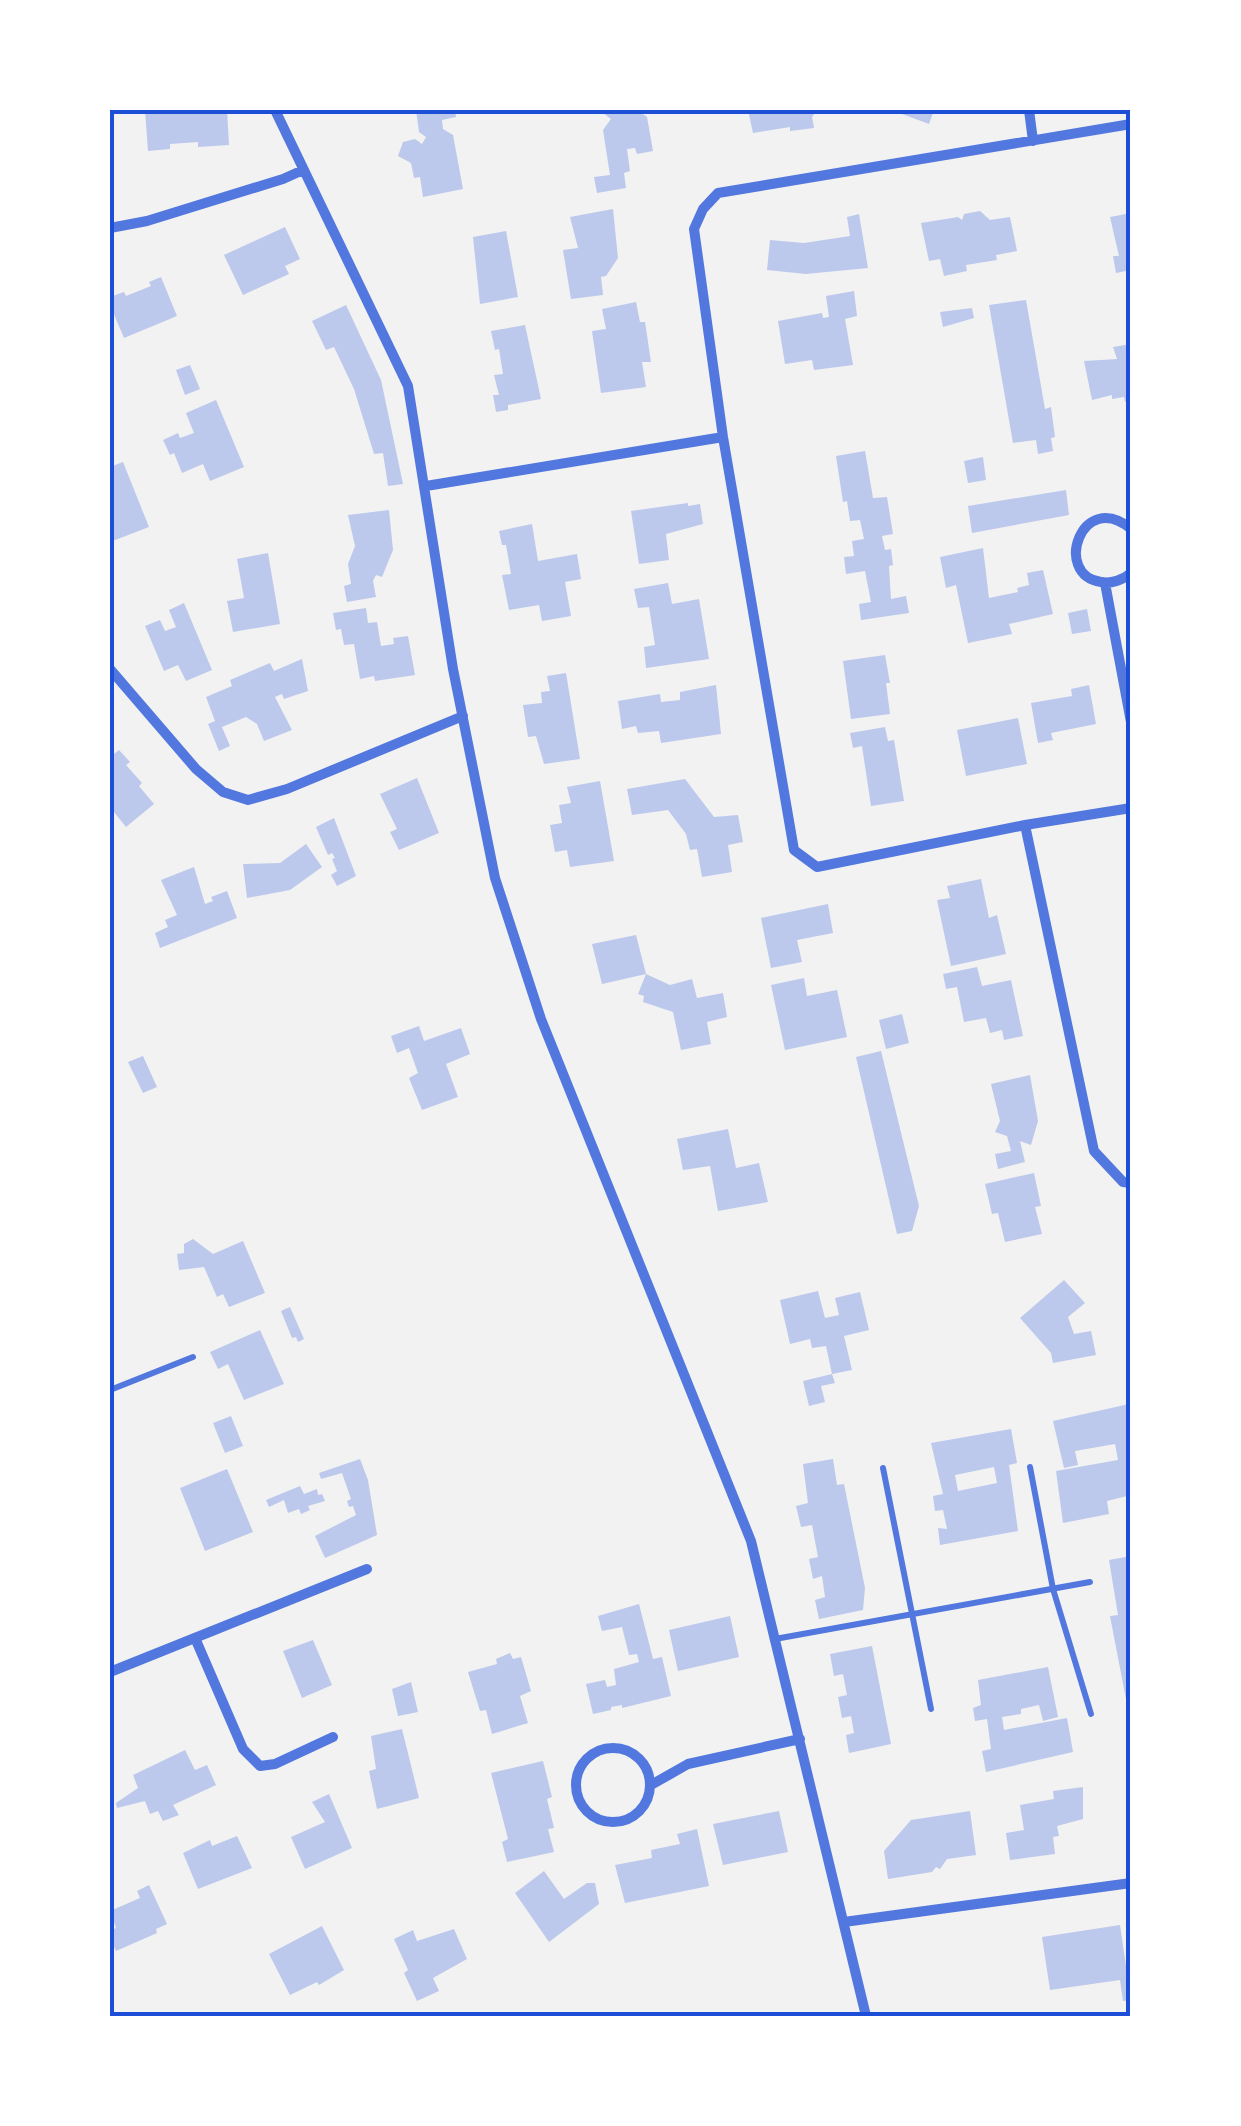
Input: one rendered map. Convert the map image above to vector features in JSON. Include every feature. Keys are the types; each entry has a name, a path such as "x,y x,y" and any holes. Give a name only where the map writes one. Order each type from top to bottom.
{"street":[{"path":"275,110 408,386 463,716 495,878 541,1019 751,1541 866,2016"},
{"path":"1029,110 1033,141"},
{"path":"1131,124 718,193 694,229 723,437 794,850 817,867 1131,808"},
{"path":"110,228 147,221 303,170"},
{"path":"426,486 723,437"},
{"path":"1131,528 1110,518 1098,519 1081,532 1075,554 1084,574 1104,583 1131,574"},
{"path":"1104,583 1131,722"},
{"path":"110,669 196,768 223,792 248,800 287,790 463,716"},
{"path":"1025,825 1094,1151 1123,1182 1131,1183"},
{"path":"110,1672 367,1570"},
{"path":"194,1638 243,1749 260,1766 274,1764 333,1737"},
{"path":"651,1785 688,1764 800,1739"},
{"path":"615,1747 635,1754 644,1763 651,1785 649,1798 636,1815 624,1821 605,1822 585,1810 576,1786 580,1768 588,1757 615,1747"},
{"path":"844,1922 1131,1883"}],"lane":[{"path":"110,1390 193,1358"},
{"path":"1030,1467 1053,1589 1091,1714"},
{"path":"882,1468 931,1709"},
{"path":"774,1640 1090,1582"}],"building":[{"path":"145,110 227,110 229,145 170,144 170,149 148,151"},
{"path":"416,110 455,110 456,117 442,120 443,129 453,135 463,189 423,197 420,177 414,178 411,163 398,156 403,142 415,139 422,144 426,137 419,132"},
{"path":"599,110 637,110 647,117 653,151 637,154 635,148 627,149 630,171 624,173 626,188 597,193 594,177 610,175 603,130 611,119"},
{"path":"748,110 817,110 812,117 814,128 753,133"},
{"path":"891,110 934,110 929,124"},
{"path":"613,209 618,258 606,276 601,277 603,295 571,299 563,250 578,248 570,217"},
{"path":"980,211 990,220 1010,217 1017,251 996,255 997,260 966,265 967,271 944,276 940,259 929,261 921,223 958,217 962,220 964,214"},
{"path":"1131,213 1131,270 1116,273 1113,256 1119,256 1110,217"},
{"path":"859,214 868,268 806,274 767,270 770,240 804,243 850,236 847,217"},
{"path":"285,227 300,259 285,266 289,274 243,295 224,255"},
{"path":"506,231 518,297 480,304 473,237"},
{"path":"161,277 177,316 124,338 110,297 124,292 126,296 151,286 149,282"},
{"path":"854,291 857,316 845,319 853,365 814,370 812,360 785,364 778,321 822,313 823,318 829,317 826,296"},
{"path":"1026,300 1045,409 1051,407 1055,437 1051,438 1053,451 1038,454 1036,440 1013,443 989,305"},
{"path":"636,302 640,322 645,322 651,362 642,362 646,387 601,393 592,331 606,329 602,309"},
{"path":"346,305 381,380 403,484 388,486 383,453 374,454 354,389 334,347 326,350 312,321"},
{"path":"972,308 974,318 943,327 940,312"},
{"path":"525,325 541,399 508,405 508,410 496,412 493,395 499,395 494,375 503,374 491,331"},
{"path":"1131,344 1131,401 1125,402 1124,397 1112,399 1112,395 1092,400 1084,361 1117,359 1113,347"},
{"path":"190,365 200,389 185,395 176,370"},
{"path":"216,400 244,467 210,481 203,464 182,473 174,453 170,455 163,440 178,433 180,438 194,433 186,413"},
{"path":"865,451 873,498 887,497 893,534 882,536 885,550 891,549 891,599 906,596 909,613 861,620 859,604 871,602 865,571 846,574 844,557 854,556 852,541 864,539 860,520 850,521 847,501 843,502 836,456"},
{"path":"983,457 986,480 968,483 964,461"},
{"path":"123,462 149,527 110,542 110,467"},
{"path":"1066,490 1069,515 972,533 968,506"},
{"path":"700,504 703,524 666,534 669,560 639,564 631,511"},
{"path":"389,510 393,550 382,577 376,575 373,581 376,597 347,602 344,586 351,584 348,564 355,546 348,515"},
{"path":"532,524 538,561 577,554 581,579 565,582 571,616 542,621 539,605 509,610 502,575 511,574 499,531"},
{"path":"983,548 989,598 1018,592 1017,588 1029,585 1027,573 1043,570 1053,614 1009,624 1012,634 968,643 956,585 946,588 940,557"},
{"path":"268,553 280,624 233,632 227,601 244,598 237,559"},
{"path":"668,583 672,604 699,599 709,659 646,668 644,647 655,645 649,607 638,608 634,589"},
{"path":"184,603 212,670 186,681 178,665 164,671 145,626 160,620 165,631 176,627 169,610"},
{"path":"366,608 368,623 377,622 381,646 394,644 393,638 408,636 415,675 375,681 374,676 360,679 354,644 344,645 333,613"},
{"path":"1087,609 1091,631 1072,634 1068,613"},
{"path":"885,655 890,714 851,719 843,661"},
{"path":"302,659 308,691 284,699 282,694 275,697 292,730 264,741 257,724 246,717 222,727 230,746 219,751 208,724 215,721 206,697 232,686 230,680 270,663 274,671"},
{"path":"566,673 580,759 544,764 536,736 528,737 523,705 542,703 541,692 550,691 547,676"},
{"path":"716,685 721,734 661,743 659,731 638,733 636,726 622,729 618,701 660,694 661,702 680,700 680,692"},
{"path":"1089,685 1096,724 1051,733 1053,740 1038,743 1031,703 1072,696 1071,689"},
{"path":"1018,718 1027,764 966,776 957,730"},
{"path":"885,727 888,741 894,740 904,801 871,806 862,746 853,748 850,733"},
{"path":"119,750 154,804 126,827 110,807 110,757"},
{"path":"417,778 439,833 399,850 390,832 397,829 380,794"},
{"path":"685,779 714,817 738,815 743,842 728,845 732,872 702,877 697,849 690,850 686,834 668,810 632,815 627,789"},
{"path":"600,781 614,861 570,867 567,850 555,852 550,825 562,823 559,805 571,803 567,787"},
{"path":"334,818 356,876 337,886 331,875 337,871 332,859 335,858 332,853 328,855 316,827"},
{"path":"306,844 322,867 290,890 247,898 243,864 280,863"},
{"path":"194,867 205,904 227,891 237,918 160,948 155,933 168,927 165,920 177,915 161,880"},
{"path":"981,879 989,918 997,915 1006,954 951,966 937,900 950,898 947,886"},
{"path":"828,904 833,933 797,940 802,962 771,968 761,918"},
{"path":"636,935 646,974 602,984 592,944"},
{"path":"977,967 982,986 1011,980 1023,1036 1004,1040 1002,1030 990,1033 986,1018 964,1022 957,987 946,989 943,974"},
{"path":"646,974 670,985 692,979 697,998 723,993 727,1017 707,1022 711,1044 681,1050 673,1012 643,1002 644,996 638,994"},
{"path":"804,978 807,996 837,990 847,1037 785,1050 771,985"},
{"path":"902,1014 909,1043 886,1049 879,1020"},
{"path":"419,1026 424,1041 461,1028 470,1054 446,1064 458,1097 422,1110 409,1078 418,1073 409,1048 397,1053 391,1036"},
{"path":"881,1051 919,1206 912,1231 897,1234 856,1057"},
{"path":"143,1056 157,1087 143,1093 128,1062"},
{"path":"1030,1075 1038,1121 1031,1145 1020,1141 1025,1162 998,1169 995,1154 1011,1151 1007,1136 995,1132 1000,1121 991,1084"},
{"path":"728,1129 736,1168 759,1163 768,1202 718,1211 710,1166 683,1170 677,1139"},
{"path":"1034,1173 1041,1206 1035,1207 1042,1234 1005,1242 998,1213 992,1214 985,1184"},
{"path":"193,1239 213,1254 243,1241 265,1293 229,1307 223,1294 217,1297 204,1267 179,1270 177,1254 184,1253 184,1244"},
{"path":"1064,1280 1085,1303 1068,1317 1074,1334 1091,1331 1096,1355 1053,1363 1051,1353 1020,1318"},
{"path":"818,1291 825,1318 839,1315 835,1298 860,1292 869,1330 844,1336 852,1370 832,1374 826,1346 812,1348 810,1339 790,1344 780,1300"},
{"path":"290,1307 304,1339 298,1342 296,1337 292,1338 281,1311"},
{"path":"260,1330 284,1384 244,1400 228,1364 218,1369 210,1352"},
{"path":"832,1374 835,1383 821,1386 825,1402 809,1406 803,1381"},
{"path":"1129,1404 1131,1495 1107,1501 1109,1514 1063,1523 1056,1471 1118,1460 1115,1444 1075,1451 1078,1465 1064,1468 1053,1421"},
{"path":"231,1416 243,1446 225,1453 213,1423"},
{"path":"1011,1429 1017,1463 1009,1465 1018,1531 940,1545 938,1528 947,1529 943,1510 935,1511 933,1496 943,1494 931,1443","holes":["994,1467 997,1483 958,1491 955,1475"]},
{"path":"360,1459 368,1480 377,1535 325,1558 315,1536 356,1515 347,1501 351,1499 342,1473 321,1479 319,1473"},
{"path":"833,1459 837,1485 844,1484 865,1588 863,1610 819,1619 815,1600 825,1597 822,1576 813,1579 809,1559 818,1557 812,1525 801,1527 796,1506 808,1503 803,1464"},
{"path":"227,1469 253,1532 205,1551 180,1488"},
{"path":"300,1486 304,1494 317,1489 325,1501 308,1506 310,1510 301,1514 299,1509 288,1513 284,1500 269,1507 266,1500"},
{"path":"1131,1556 1129,1715 1110,1616 1118,1615 1109,1560"},
{"path":"639,1604 653,1659 662,1657 671,1696 593,1714 586,1684 605,1680 607,1687 616,1685 614,1669 639,1662 637,1654 629,1655 622,1627 602,1631 598,1616"},
{"path":"730,1616 739,1657 678,1671 669,1630"},
{"path":"313,1640 332,1685 302,1698 283,1651"},
{"path":"872,1646 891,1744 849,1753 846,1735 854,1733 851,1716 842,1718 838,1697 847,1695 843,1674 834,1676 830,1654"},
{"path":"510,1653 513,1659 521,1657 531,1691 520,1696 528,1723 492,1734 486,1710 480,1711 468,1672 497,1664 496,1659"},
{"path":"1048,1667 1058,1717 1043,1721 1039,1705 1021,1709 1021,1714 1002,1717 1004,1730 1067,1718 1073,1752 986,1772 982,1751 991,1749 987,1719 975,1721 973,1708 981,1705 978,1680"},
{"path":"411,1682 418,1712 398,1716 392,1689"},
{"path":"402,1729 419,1798 377,1809 369,1771 376,1769 371,1736"},
{"path":"185,1750 195,1770 207,1765 216,1785 173,1805 179,1815 163,1821 158,1811 150,1814 145,1801 117,1808 116,1803 138,1788 133,1775"},
{"path":"543,1761 552,1797 547,1799 554,1828 548,1829 554,1852 507,1862 502,1842 508,1839 491,1773"},
{"path":"1083,1787 1083,1819 1057,1826 1059,1836 1053,1837 1055,1854 1010,1860 1006,1833 1024,1830 1020,1805 1054,1799 1053,1791"},
{"path":"329,1794 352,1848 305,1869 291,1837 325,1822 312,1802"},
{"path":"779,1811 788,1852 723,1865 713,1824"},
{"path":"970,1811 976,1855 947,1859 932,1872 888,1879 884,1851 911,1820"},
{"path":"697,1829 709,1886 625,1903 615,1865 652,1858 651,1850 680,1844 677,1834"},
{"path":"237,1836 252,1868 198,1889 183,1853 210,1840 212,1846"},
{"path":"544,1871 564,1899 587,1883 595,1883 599,1904 549,1942 515,1893"},
{"path":"149,1885 167,1924 156,1929 157,1933 116,1951 110,1938 110,1931 116,1928 110,1911 140,1898 137,1891"},
{"path":"1120,1925 1131,2000 1123,2001 1120,1980 1050,1990 1042,1937"},
{"path":"322,1926 344,1970 319,1985 317,1982 290,1995 269,1954"},
{"path":"454,1929 467,1959 433,1978 439,1991 417,2001 394,1939 413,1930 417,1941"}]}
